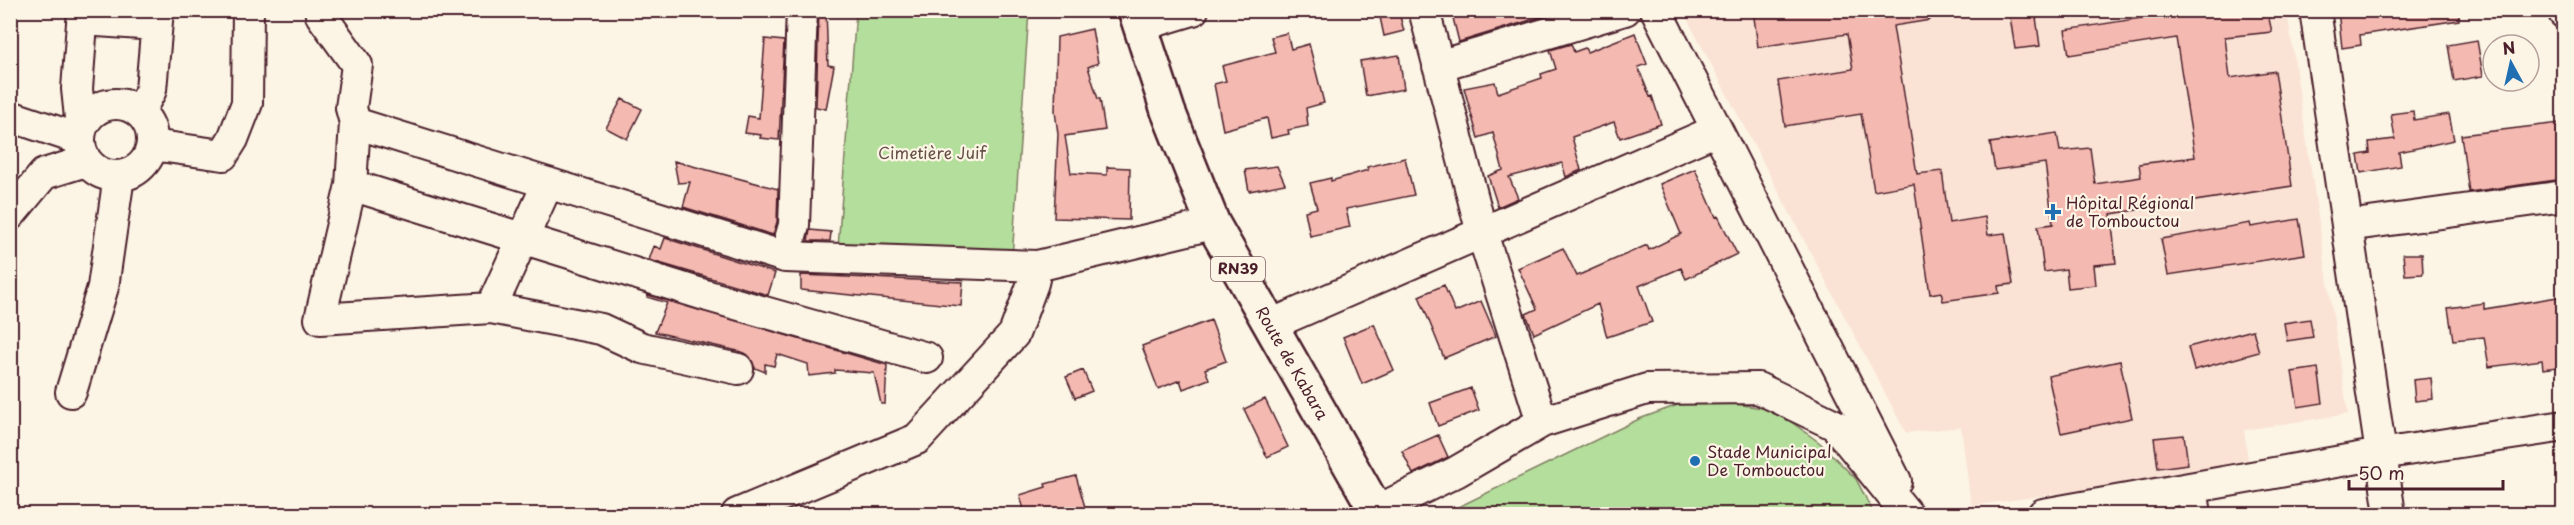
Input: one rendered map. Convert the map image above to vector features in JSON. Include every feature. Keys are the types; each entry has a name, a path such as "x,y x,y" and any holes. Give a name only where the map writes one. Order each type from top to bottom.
{"main road":[{"name":"Route de Kabara","path":"1137,18 1168,111 1213,224 1377,513"}],"street":[{"path":"152,145 224,155 247,103 248,10"},
{"path":"323,10 321,15 357,65 351,108 355,123 351,185 320,319 491,308 601,329 642,348 738,369"},
{"path":"785,257 794,225 802,10"},
{"path":"1137,18 1192,10"},
{"path":"1424,10 1482,233 1542,422"},
{"path":"1438,66 1625,10"},
{"path":"1656,10 1913,514"},
{"path":"2315,10 2390,514"},
{"path":"10,215 44,174 82,142 87,117 106,105 129,106 147,121 152,145 148,157 141,166 130,173 119,176 106,175 94,170 82,142 77,89 83,15 157,18 151,90 139,112"},
{"path":"10,116 82,142"},
{"path":"355,123 785,257 1036,266 1213,224"},
{"path":"1270,325 1717,130"},
{"path":"71,392 103,287 119,176"},
{"path":"491,308 548,183"},
{"path":"351,185 708,296 927,358"},
{"path":"2347,226 2564,196"},
{"path":"737,514 916,439 1014,334 1033,283 1036,266"},
{"path":"1377,513 1456,472 1542,422 1647,389 1758,388 1835,425 1907,514"},
{"path":"2043,514 2194,501 2381,454 2564,426"}],"shaded area":[{"name":"Hôpital Régional de Tombouctou","path":"1683,11 2287,11 2348,414 2244,430 2249,466 1971,506 1961,427 1906,433"}],"green space":[{"name":"Cimetière Juif","path":"856,11 1029,11 1011,273 837,261"},
{"name":"Stade Municipal De Tombouctou","path":"1686,402 1724,402 1775,410 1820,443 1856,479 1874,514 1457,514 1454,509 1639,419"}],"building":[{"path":"819,10 826,10 828,65 834,66 826,109 816,107"},
{"path":"1451,10 1563,10 1459,42"},
{"path":"1753,10 1930,10 1930,20 1893,26 1917,174 1942,171 1949,223 1985,217 1988,235 2005,233 2013,284 1998,286 1999,293 1943,301 1941,292 1930,294 1914,184 1874,191 1861,114 1785,126 1778,81 1853,69 1847,34 1758,47"},
{"path":"2009,10 2035,10 2040,46 2015,49"},
{"path":"2172,10 2267,10 2272,32 2225,37 2230,78 2275,71 2292,186 2111,214 2116,263 2094,265 2096,285 2068,288 2066,269 2044,272 2038,226 2053,224 2045,163 1995,170 1990,143 2057,133 2060,151 2090,148 2095,184 2141,177 2139,164 2195,157 2176,38 2069,55 2065,30 2173,13"},
{"path":"2338,10 2459,10 2459,20 2360,35 2361,45 2342,48"},
{"path":"1399,13 1404,31 1384,36 1380,17"},
{"path":"1092,29 1098,63 1088,67 1098,99 1100,99 1105,130 1065,136 1071,173 1107,175 1107,167 1130,168 1129,220 1054,218 1058,134 1055,111 1057,37"},
{"path":"1287,33 1291,49 1309,44 1324,103 1306,108 1308,126 1288,130 1289,134 1271,138 1267,118 1223,130 1214,84 1226,81 1222,66 1275,52 1271,37"},
{"path":"1635,33 1647,64 1638,67 1650,97 1652,96 1661,124 1620,138 1614,122 1572,137 1581,170 1566,177 1562,163 1509,177 1518,198 1498,207 1488,176 1503,170 1493,133 1478,138 1464,88 1495,82 1498,93 1542,78 1541,74 1556,69 1550,50 1571,44 1574,52 1585,48 1587,52"},
{"path":"765,39 784,41 779,140 760,138 761,135 745,133 748,116 759,118"},
{"path":"2477,40 2481,76 2454,81 2448,45"},
{"path":"1399,55 1404,89 1366,96 1360,61"},
{"path":"622,99 642,109 627,139 606,128"},
{"path":"2413,111 2414,120 2449,114 2454,140 2399,152 2401,166 2361,173 2358,155 2370,153 2369,142 2395,139 2391,114"},
{"path":"2560,123 2564,179 2469,192 2461,135"},
{"path":"1405,158 1414,195 1346,209 1350,227 1310,236 1305,211 1317,208 1310,183 1331,178 1331,181 1368,170 1367,167"},
{"path":"674,161 778,189 777,222 773,235 683,207 690,182 678,183"},
{"path":"1277,166 1285,184 1249,191 1245,170"},
{"path":"1695,169 1716,217 1718,216 1737,254 1686,279 1681,268 1639,286 1652,322 1607,337 1598,304 1534,334 1526,314 1537,309 1518,268 1563,248 1577,276 1647,245 1649,250 1681,234 1660,184"},
{"path":"2299,219 2305,254 2168,275 2161,239 2250,223 2251,227"},
{"path":"810,230 831,232 830,241 808,241"},
{"path":"665,238 775,273 768,295 649,260 654,246 661,249"},
{"path":"2403,254 2422,254 2423,274 2405,275"},
{"path":"801,275 963,282 961,306 801,290"},
{"path":"1444,285 1455,312 1481,301 1496,336 1444,358 1419,296"},
{"path":"648,295 887,365 885,404 881,404 874,373 835,370 835,373 809,376 808,364 777,354 774,366 765,364 765,372 755,368 750,357 742,352 655,332 667,303 647,297"},
{"path":"2564,296 2564,366 2543,369 2542,360 2489,367 2484,337 2453,340 2448,308 2484,303 2484,309"},
{"path":"2310,319 2313,337 2287,341 2284,323"},
{"path":"1211,320 1226,361 1205,369 1209,379 1183,389 1180,380 1158,389 1142,346"},
{"path":"1374,324 1394,370 1362,384 1343,337"},
{"path":"2253,330 2259,352 2194,370 2188,347"},
{"path":"2120,361 2132,418 2061,433 2048,376"},
{"path":"2318,368 2323,403 2298,407 2292,372"},
{"path":"1083,370 1092,391 1075,398 1066,377"},
{"path":"2431,378 2433,399 2415,401 2413,380"},
{"path":"1471,388 1479,410 1438,426 1430,403"},
{"path":"1265,399 1288,447 1267,457 1244,409"},
{"path":"1438,435 1448,457 1413,474 1402,451"},
{"path":"2184,435 2188,464 2158,468 2154,438"},
{"path":"1076,476 1087,514 1025,514 1020,495 1046,487 1045,484"}],"place":[{"name":"Hôpital Régional de Tombouctou","path":"2053,212"},
{"name":"Stade Municipal De Tombouctou","path":"1695,461"}]}
